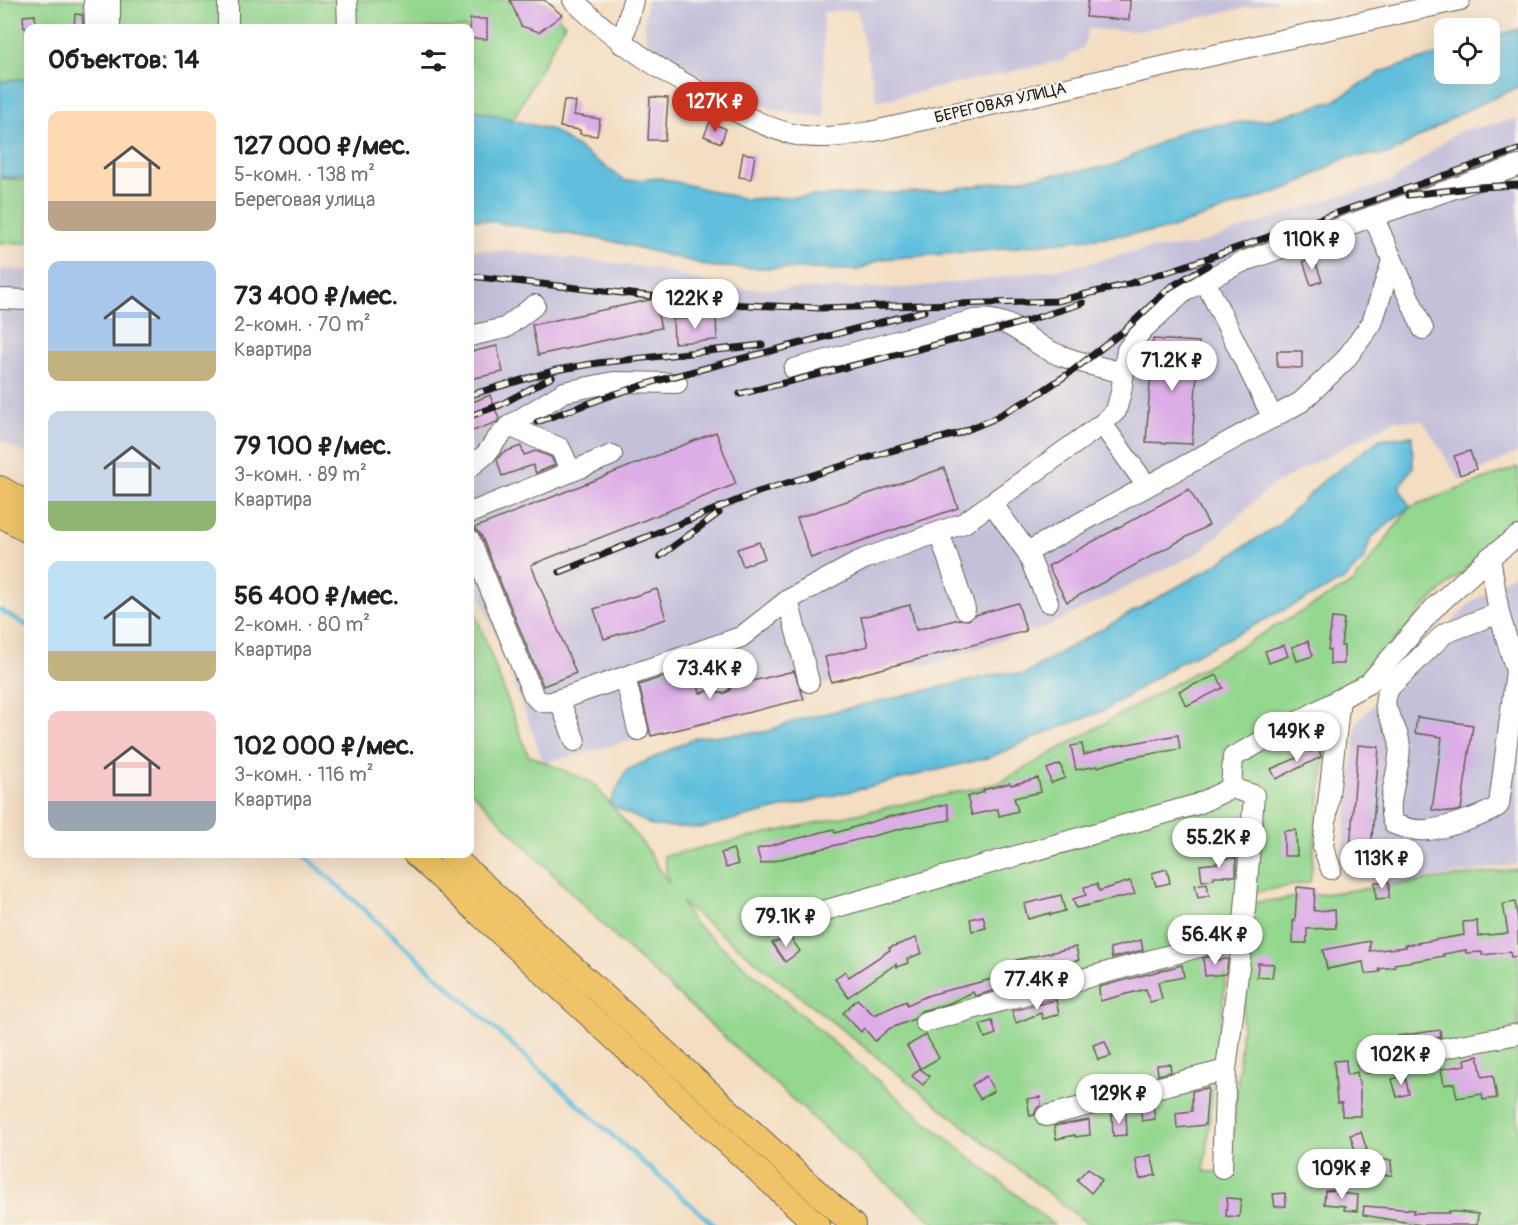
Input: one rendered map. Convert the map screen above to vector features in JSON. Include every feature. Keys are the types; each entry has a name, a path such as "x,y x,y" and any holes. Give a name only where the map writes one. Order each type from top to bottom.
{"main road":[{"path":"0,488 24,502"},
{"path":"0,514 24,529"},
{"path":"419,858 534,961 817,1225"},
{"path":"454,858 853,1225"}],"street":[{"path":"94,0 95,24"},
{"path":"110,0 110,24"},
{"path":"228,0 228,24"},
{"path":"347,0 348,24"},
{"name":"БЕРЕГОВАЯ УЛИЦА","path":"573,0 622,44 694,90 755,120 793,134 831,137 882,129 1460,0"},
{"path":"622,44 633,0"},
{"path":"474,550 532,694 543,703 741,637 788,600 864,559 964,524 1102,424 1116,411 1127,350 1143,329 1186,290 1242,262 1518,166"},
{"path":"1373,216 1423,329"},
{"path":"1027,552 1301,402 1345,360 1372,323 1392,261"},
{"path":"1205,280 1273,418"},
{"path":"0,299 24,300"},
{"path":"474,335 505,328 535,305"},
{"path":"794,369 988,318 1000,320 1057,355 1123,373"},
{"path":"474,464 486,454 509,426 564,392 614,382 678,383"},
{"path":"1102,424 1147,486"},
{"path":"509,426 560,448 571,471"},
{"path":"474,511 612,454"},
{"path":"0,481 24,489"},
{"path":"992,503 1027,552 1048,602"},
{"path":"939,532 965,609"},
{"path":"1230,788 1233,757 1369,683 1434,608 1490,557 1518,536"},
{"path":"1490,557 1499,613 1514,648 1517,671 1513,735 1499,805 1493,811 1428,830 1394,824 1391,812 1400,741 1384,703 1385,695 1390,687 1444,633 1499,613"},
{"path":"788,600 809,682"},
{"path":"712,647 721,682"},
{"path":"625,676 638,730"},
{"path":"559,699 575,741"},
{"path":"1330,869 1323,847 1340,699"},
{"path":"767,927 1198,804 1230,788 1254,795 1243,935 1226,1070 1222,1168"},
{"path":"925,1022 1243,935"},
{"path":"1367,1063 1518,1035"},
{"path":"1046,1116 1226,1070"}],"shaded area":[{"path":"647,0 1280,0 1139,31 1088,29 1083,47 1063,60 877,101 857,10 823,12 825,118 778,111 736,95 658,53 650,47 646,40 644,23"},
{"path":"1518,119 1518,452 1460,481 1423,421 1395,420 1271,486 1200,552 1038,631 1026,631 932,665 901,664 831,682 651,736 544,763 474,578 474,249 529,253 657,269 732,289 904,288 994,278 1071,267 1147,249 1192,246 1336,197 1391,182 1459,131"},
{"path":"0,269 24,270 24,453 0,439"},
{"path":"1518,571 1518,864 1389,885 1341,864 1357,722 1470,603"}],"green space":[{"path":"0,0 84,0 85,24 24,24 24,80 0,82"},
{"path":"104,0 539,0 565,24 513,120 474,110 474,24 103,24"},
{"path":"0,178 24,181 24,243 0,243"},
{"path":"1518,467 1518,521 1427,604 1363,676 1332,695 1310,882 1235,896 1204,1171 1230,1175 1252,903 1518,869 1518,1225 1089,1225 682,903 692,921 925,1121 1054,1225 937,1225 860,1161 618,940 474,794 474,610 528,755 593,783 644,845 669,884 664,856 999,783 1354,582 1410,507"}],"water":[{"path":"1518,29 1518,87 1463,112 1390,154 1347,157 1293,186 1166,230 982,251 881,259 858,270 713,267 612,241 474,219 474,110 552,130 626,181 660,178 745,199 940,191 1112,166 1189,128 1271,119 1334,101 1381,72 1434,55 1434,84 1500,84 1500,35"},
{"path":"24,80 24,178 0,177 0,82"},
{"path":"1412,436 1413,467 1399,487 1410,507 1371,538 1364,559 1344,580 1175,665 1105,710 991,757 700,828 653,826 609,804 627,770 697,737 765,732 797,720 1002,673 1023,675 1202,573 1277,526 1323,481 1380,439"}],"building":[{"path":"510,0 544,0 562,15 539,32 521,26"},
{"path":"1088,0 1130,0 1129,20 1086,17"},
{"path":"75,14 83,15 83,24 74,24"},
{"path":"35,15 36,24 24,24 24,28 23,16"},
{"path":"470,19 487,19 487,39 474,38 474,24 470,24"},
{"path":"650,97 668,98 665,140 648,140"},
{"path":"564,100 576,102 574,115 600,119 597,136 580,134 580,130 560,127"},
{"path":"710,122 726,129 721,143 704,136"},
{"path":"743,153 755,155 751,179 739,177"},
{"path":"1314,258 1322,281 1311,285 1303,261"},
{"path":"654,299 661,328 538,355 532,325"},
{"path":"716,317 717,340 674,343 673,319"},
{"path":"1153,339 1199,342 1192,444 1146,442"},
{"path":"497,346 503,372 474,378 474,351"},
{"path":"1277,351 1302,351 1302,368 1277,367"},
{"path":"490,395 499,419 497,422 474,431 474,401"},
{"path":"716,432 736,484 531,565 576,673 543,686 481,535 474,528"},
{"path":"521,446 524,455 536,451 551,457 555,465 536,473 533,465 502,476 497,460 502,453"},
{"path":"1470,451 1476,469 1460,475 1454,456"},
{"path":"944,468 958,508 811,558 797,518"},
{"path":"1189,489 1209,525 1067,602 1048,566"},
{"path":"759,542 765,558 743,566 737,549"},
{"path":"657,589 666,619 604,639 594,609"},
{"path":"1018,603 1026,631 831,682 825,657 868,646 861,617 910,605 916,630 959,619 968,620 975,615"},
{"path":"1332,618 1344,619 1341,646 1344,646 1344,664 1330,664 1330,650 1328,650"},
{"path":"1308,641 1313,656 1297,661 1292,647"},
{"path":"1284,645 1288,656 1269,663 1265,651"},
{"path":"693,666 700,693 712,690 723,694 732,686 794,671 804,699 651,736 639,685"},
{"path":"1217,675 1223,688 1186,706 1179,691"},
{"path":"1417,717 1473,725 1461,810 1451,812 1432,810 1442,737 1415,733"},
{"path":"1178,735 1180,749 1076,770 1071,746 1082,744 1084,755 1111,747"},
{"path":"1358,745 1379,747 1370,864 1349,862"},
{"path":"1308,748 1310,752 1319,748 1321,757 1276,779 1271,769 1297,758 1295,755"},
{"path":"1060,764 1065,778 1051,783 1047,769"},
{"path":"1038,778 1041,792 1014,798 1018,811 999,816 998,809 972,815 967,797 984,792 983,790"},
{"path":"947,804 950,820 908,827 761,864 757,849 834,829 835,833 891,816"},
{"path":"1296,830 1297,856 1284,856 1284,831"},
{"path":"733,849 738,864 726,868 721,853"},
{"path":"1236,858 1236,876 1214,876 1214,879 1202,881 1200,865 1218,863 1218,859"},
{"path":"1167,869 1170,883 1156,886 1152,873"},
{"path":"1130,881 1135,894 1076,908 1073,899 1086,895 1084,887 1097,884 1099,891"},
{"path":"1375,882 1389,882 1389,898 1376,899"},
{"path":"1207,883 1209,896 1198,898 1195,885"},
{"path":"1297,887 1315,889 1314,911 1335,910 1336,928 1307,929 1307,943 1293,943"},
{"path":"1061,895 1065,911 1028,919 1024,904"},
{"path":"1515,902 1518,920 1518,956 1511,957 1510,952 1482,955 1482,952 1466,953 1466,950 1394,964 1395,967 1379,969 1380,972 1365,974 1363,962 1327,969 1323,950 1370,941 1370,951 1406,947 1405,945 1464,935 1463,922 1477,921 1478,936 1508,933 1503,904"},
{"path":"983,916 986,928 972,931 970,919"},
{"path":"1211,926 1212,931 1192,936 1191,929"},
{"path":"788,934 800,951 785,962 772,943 782,940 780,936"},
{"path":"916,938 922,953 907,959 908,963 897,967 896,964 848,997 835,979 845,971 849,977 890,950 889,948"},
{"path":"1141,940 1143,950 1112,958 1110,948"},
{"path":"1076,947 1079,960 1047,967 1048,972 1033,976 1031,969 1019,972 1016,960"},
{"path":"1216,955 1217,960 1228,959 1226,974 1205,976 1203,958"},
{"path":"1258,963 1274,964 1272,978 1257,977"},
{"path":"1182,965 1184,977 1158,982 1162,999 1150,1002 1146,989 1100,1001 1099,987"},
{"path":"1004,976 1007,987 975,996 973,992 950,1003 921,1011 914,1019 889,1029 875,1041 864,1028 861,1032 843,1013 857,999 874,1015 906,1001 907,1005 929,995"},
{"path":"1056,1000 1059,1014 1043,1019 1041,1013 1016,1023 1012,1011"},
{"path":"992,1021 996,1034 985,1038 980,1025"},
{"path":"1440,1030 1441,1037 1399,1045 1398,1036"},
{"path":"926,1035 939,1058 920,1069 930,1076 923,1085 912,1076 920,1068 907,1046"},
{"path":"1105,1041 1111,1056 1098,1060 1093,1045"},
{"path":"1478,1056 1482,1077 1493,1075 1497,1098 1483,1100 1482,1094 1457,1098 1454,1083 1444,1085 1441,1069 1466,1065 1465,1059"},
{"path":"1346,1060 1347,1075 1357,1072 1360,1089 1360,1116 1342,1116 1342,1103 1337,1103 1334,1061"},
{"path":"1170,1064 1171,1072 1158,1075 1157,1065"},
{"path":"986,1076 994,1091 980,1099 972,1085"},
{"path":"1405,1076 1409,1094 1397,1097 1392,1079"},
{"path":"1208,1088 1205,1125 1177,1128 1176,1113 1192,1111 1192,1091"},
{"path":"1040,1097 1041,1105 1034,1115 1030,1116 1027,1099"},
{"path":"1153,1104 1155,1119 1142,1121 1140,1106"},
{"path":"1112,1114 1126,1114 1127,1135 1113,1136"},
{"path":"1089,1120 1090,1135 1056,1139 1054,1126"},
{"path":"1361,1132 1367,1150 1356,1153 1350,1135"},
{"path":"1151,1155 1156,1175 1140,1179 1135,1159"},
{"path":"1375,1160 1391,1160 1392,1175 1376,1176"},
{"path":"1088,1168 1102,1180 1091,1193 1077,1180"},
{"path":"1337,1190 1337,1193 1358,1195 1357,1211 1344,1210 1345,1206 1324,1204 1325,1191"},
{"path":"1285,1193 1286,1206 1275,1207 1273,1194"},
{"path":"1227,1198 1241,1199 1239,1217 1226,1216"},
{"path":"1364,1206 1414,1210 1413,1213 1449,1213 1449,1211 1478,1214 1477,1225 1422,1225 1363,1215"}],"waterway":[{"path":"0,610 24,624"},
{"path":"307,858 714,1225"}],"railway":[{"path":"474,276 721,304 821,308 1057,301 1125,285 1176,269 1518,150"},
{"path":"1408,195 1518,185"},
{"path":"560,572 758,492 890,451 957,434 991,420 1035,396 1071,372 1126,329 1169,288 1208,265"},
{"path":"740,394 1010,326 1083,303"},
{"path":"537,422 660,380 924,311"},
{"path":"474,394 556,370 598,363 762,345"},
{"path":"474,415 500,405 552,377"},
{"path":"660,556 719,513"}]}
